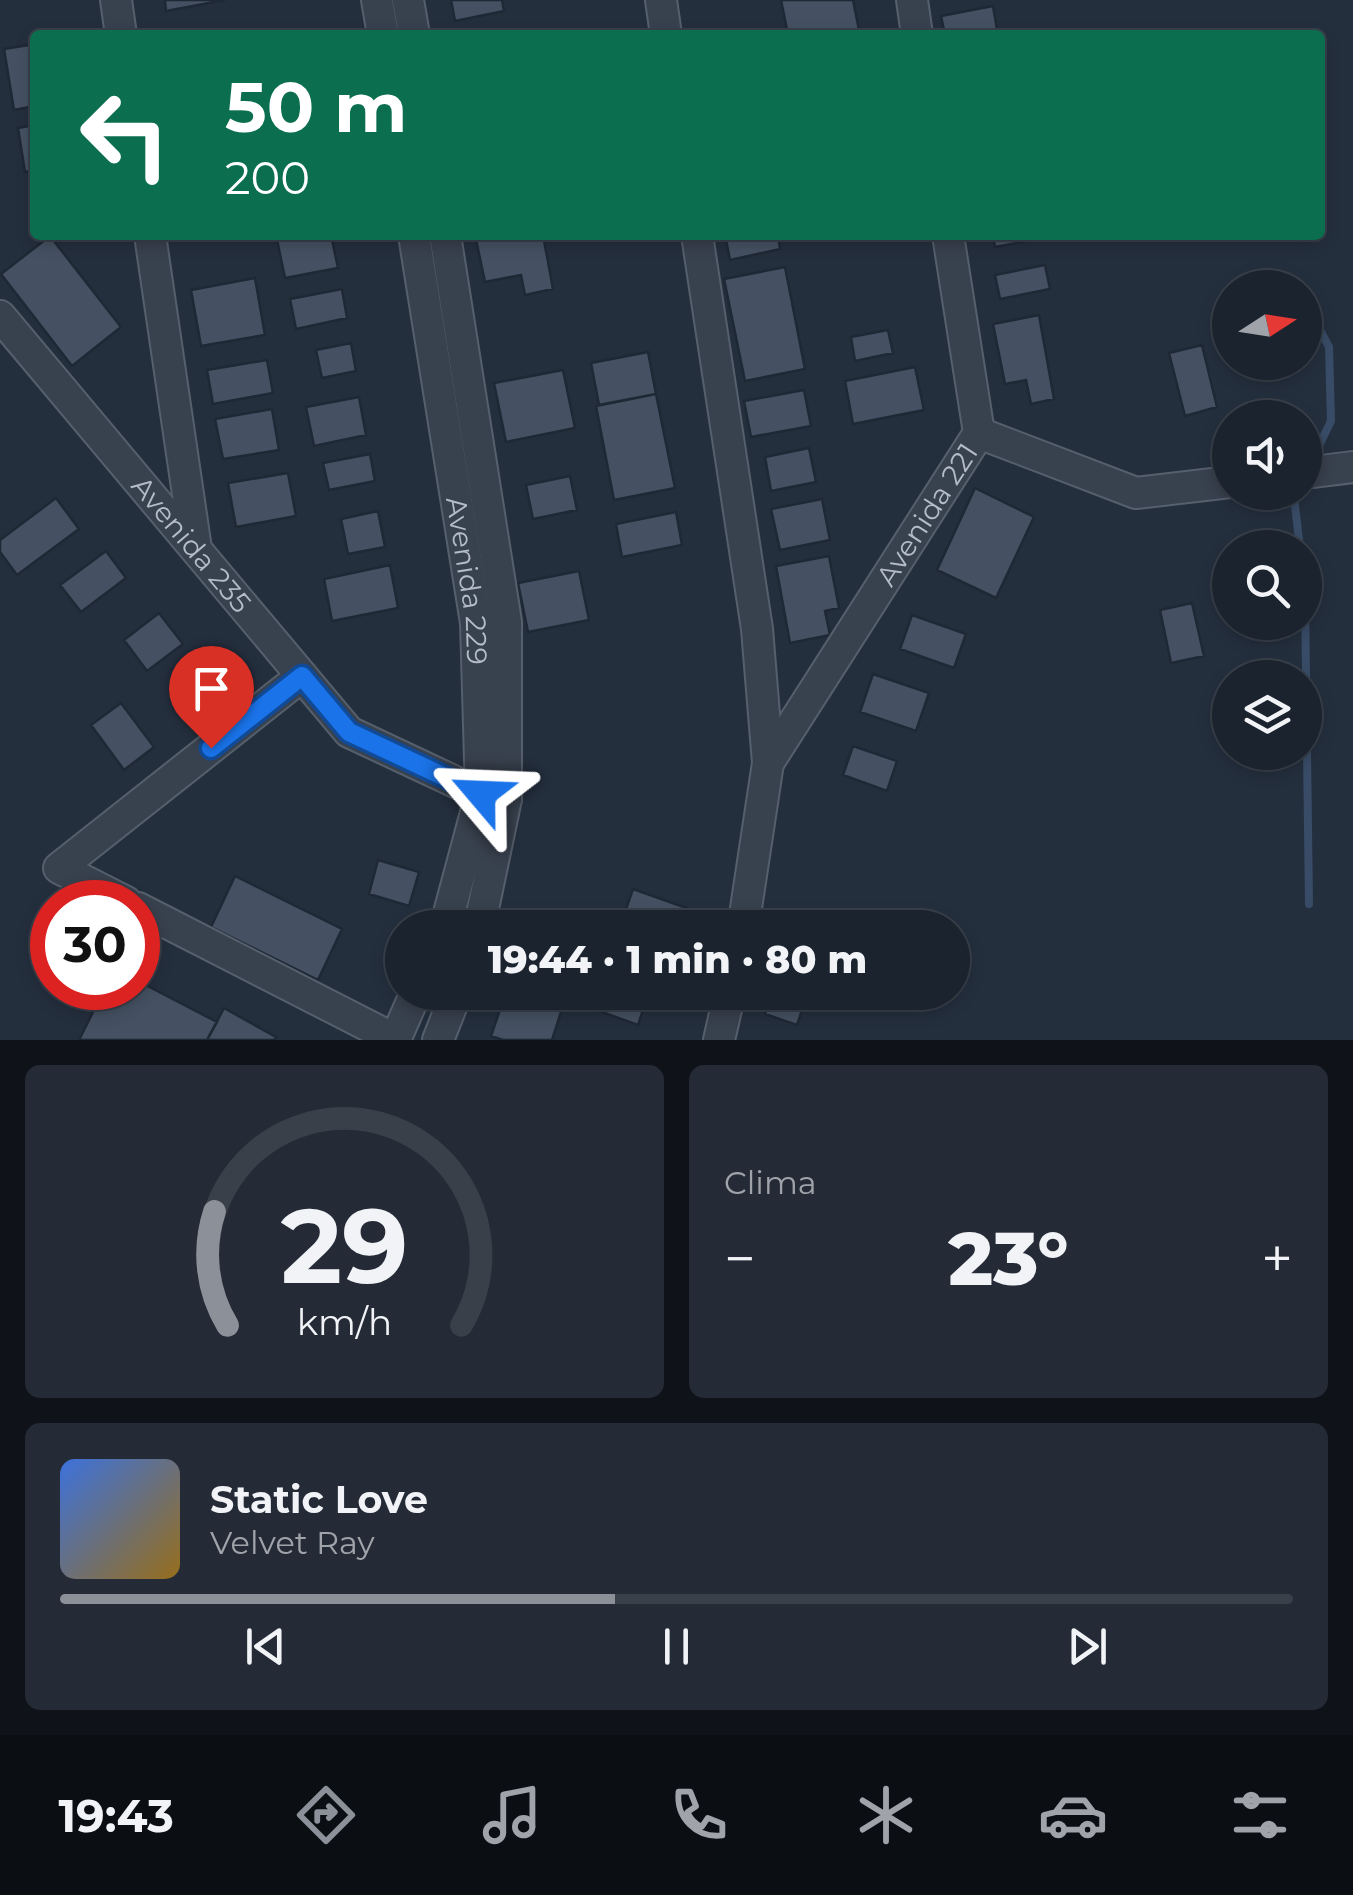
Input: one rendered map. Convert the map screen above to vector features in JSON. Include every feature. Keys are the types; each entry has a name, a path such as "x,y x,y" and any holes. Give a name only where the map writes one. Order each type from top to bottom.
{"street":[{"path":"116,0 120,30"},
{"path":"377,0 382,30"},
{"path":"408,0 413,30"},
{"path":"660,0 665,30"},
{"path":"912,0 916,30"},
{"path":"151,240 196,550"},
{"name":"Avenida 229","path":"415,240 476,623 494,797 451,910"},
{"name":"Avenida 229","path":"446,240 506,622 494,797 481,910"},
{"path":"698,240 757,629 768,763 745,910"},
{"name":"Avenida 221","path":"768,763 979,432 949,240"},
{"name":"Avenida 235","path":"0,316 349,732 494,797"},
{"path":"979,432 1136,493 1212,484"},
{"path":"1322,471 1353,467"},
{"path":"83,880 59,868 302,676"},
{"path":"160,919 395,1040 408,1010"},
{"path":"438,1040 450,1010"},
{"path":"718,1040 726,1010"}],"building":[{"path":"165,0 225,0 166,11"},
{"path":"451,0 502,0 504,11 455,21"},
{"path":"781,0 853,0 859,30 787,30"},
{"path":"993,6 997,30 944,30 941,16"},
{"path":"30,45 30,107 14,110 4,49"},
{"path":"30,126 30,171 25,172 18,128"},
{"path":"45,240 53,240 121,327 72,366 1,274"},
{"path":"277,240 332,240 338,268 285,278"},
{"path":"476,240 544,240 553,289 525,295 521,275 485,282"},
{"path":"726,240 779,240 780,249 730,260"},
{"path":"994,240 1032,240 995,247"},
{"path":"1045,265 1050,289 1000,299 995,275"},
{"path":"785,267 805,369 745,381 724,279"},
{"path":"255,278 265,335 201,346 191,290"},
{"path":"342,289 347,318 296,329 290,299"},
{"path":"1039,315 1054,399 1031,404 1026,380 1005,384 993,324"},
{"path":"888,330 893,353 855,361 851,337"},
{"path":"351,343 356,371 322,378 316,350"},
{"path":"1202,345 1215,400 1212,400 1212,408 1185,416 1169,353"},
{"path":"648,352 656,394 599,405 591,363"},
{"path":"267,360 273,393 213,404 207,370"},
{"path":"915,367 924,410 853,424 845,381"},
{"path":"563,370 575,428 506,442 494,383"},
{"path":"804,390 811,426 751,437 744,401"},
{"path":"656,394 675,488 614,500 596,406"},
{"path":"359,397 366,435 314,446 306,407"},
{"path":"272,409 279,450 223,459 215,419"},
{"path":"809,448 816,482 771,491 765,457"},
{"path":"370,454 375,481 329,490 323,463"},
{"path":"288,473 296,516 236,527 228,483"},
{"path":"570,476 577,510 533,519 526,485"},
{"path":"975,488 1034,517 996,598 937,570"},
{"path":"56,498 79,529 17,575 0,552 0,540"},
{"path":"822,499 830,540 780,550 771,509"},
{"path":"378,511 385,547 348,554 341,519"},
{"path":"676,512 682,545 622,557 616,524"},
{"path":"106,551 126,578 81,612 60,585"},
{"path":"829,556 839,608 825,611 830,635 790,643 776,566"},
{"path":"390,565 398,608 332,621 324,579"},
{"path":"579,571 589,620 528,632 518,583"},
{"path":"1192,603 1204,656 1171,663 1160,610"},
{"path":"159,613 183,644 147,671 124,640"},
{"path":"912,615 966,634 954,668 900,649"},
{"path":"873,674 929,693 916,731 860,712"},
{"path":"121,703 154,747 124,770 91,725"},
{"path":"853,746 897,761 887,791 843,775"},
{"path":"378,860 419,872 409,906 369,894"},
{"path":"235,876 342,929 318,980 211,927"},
{"path":"633,889 692,910 626,910"},
{"path":"160,992 217,1022 207,1040 79,1040 94,1010 160,1010"},
{"path":"224,1008 276,1037 207,1040"},
{"path":"500,1010 562,1010 552,1040 503,1040 491,1036"},
{"path":"599,1010 643,1010 638,1025"},
{"path":"766,1010 802,1010 797,1025 765,1014"}],"waterway":[{"path":"1322,334 1329,347 1331,421 1322,439"},
{"path":"1296,510 1298,530"},
{"path":"1306,640 1309,904"}],"route":[{"path":"211,748 302,676 349,732 481,794"}]}
